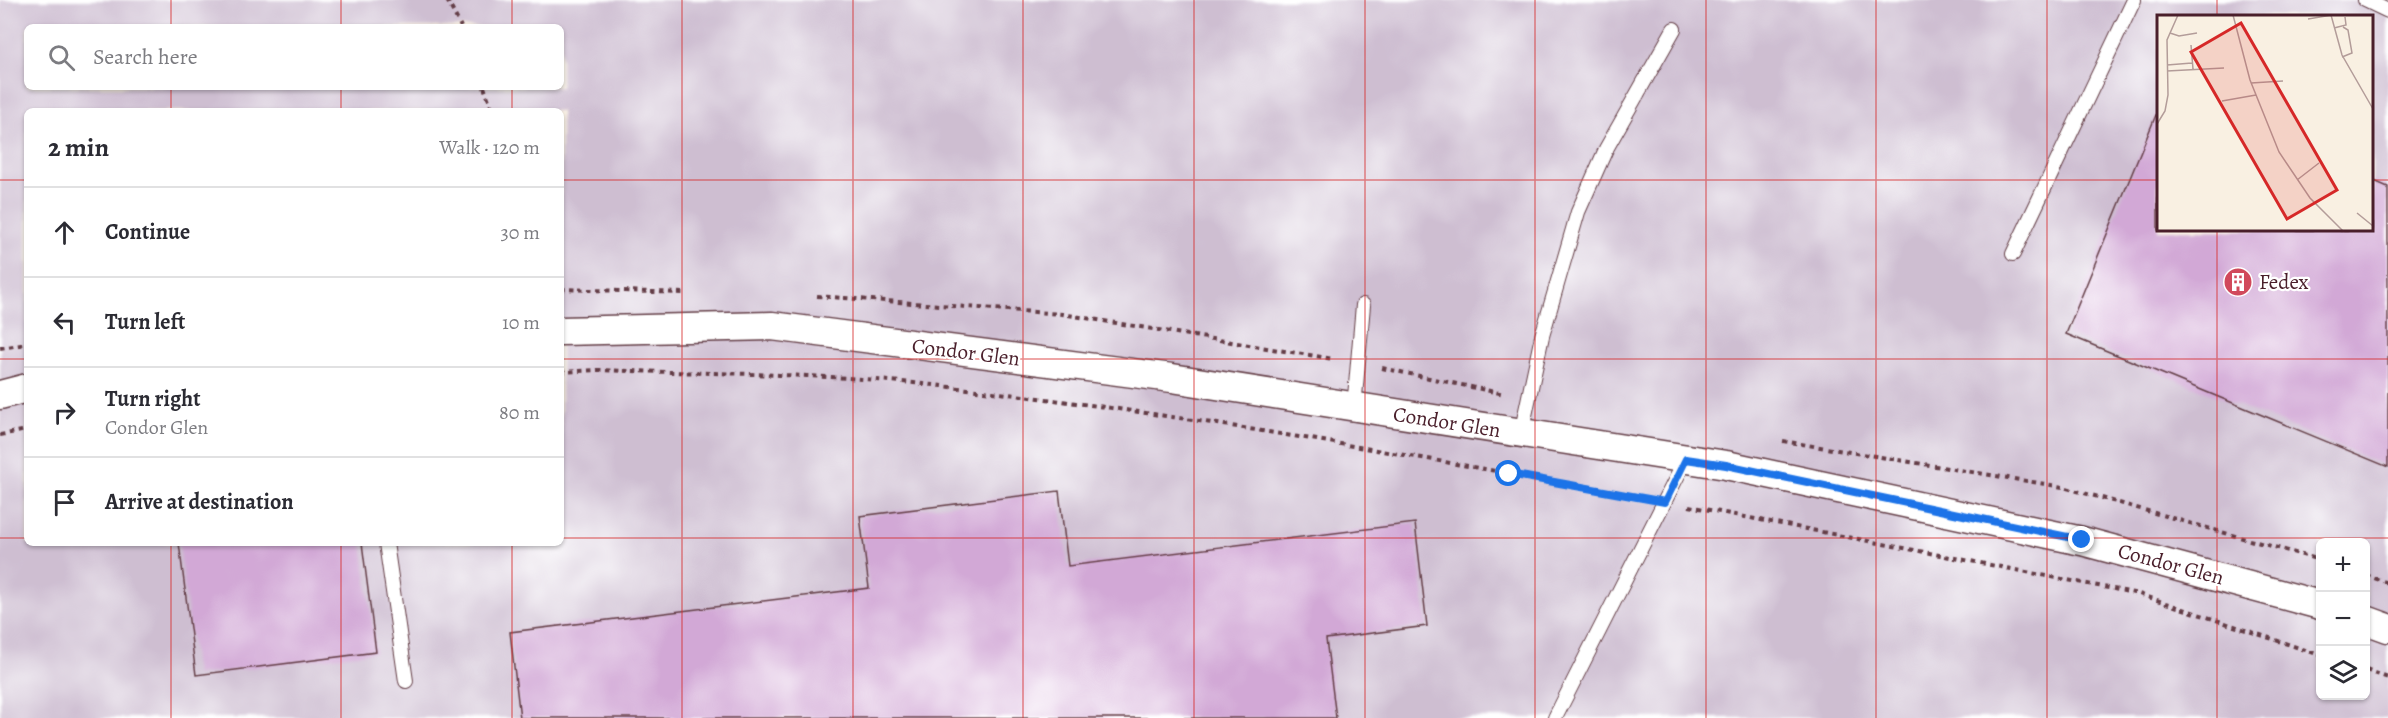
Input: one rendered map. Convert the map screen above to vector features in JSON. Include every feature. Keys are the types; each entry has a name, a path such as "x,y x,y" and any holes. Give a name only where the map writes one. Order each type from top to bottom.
{"street":[{"name":"Condor Glen","path":"564,331 772,326 1172,378 1726,465 2082,540 2316,604"},
{"path":"0,395 24,389"},
{"path":"2370,621 2388,628"}],"lane":[{"path":"2013,254 2134,0"},
{"path":"2365,0 2388,11"},
{"path":"1521,434 1542,336 1578,212 1606,149 1674,29"},
{"path":"1354,408 1364,305"},
{"path":"1555,718 1686,459"},
{"path":"386,546 406,681"}],"path":[{"path":"447,0 459,24"},
{"path":"485,90 492,108"},
{"path":"0,348 24,344"},
{"path":"564,372 599,370 833,378 940,386 1232,426 1813,529 2139,594 2316,654"},
{"path":"0,435 24,431"},
{"path":"2370,576 2388,583"},
{"path":"2370,671 2388,678"}],"shaded area":[{"path":"0,0 2388,0 2388,718 0,718"}],"building":[{"name":"Fedex","path":"2157,112 2157,231 2373,231 2373,180 2388,187 2388,467 2066,334"},
{"path":"1059,491 1068,566 1415,523 1427,626 1326,639 1336,718 520,718 510,632 869,588 860,516"},
{"path":"179,546 362,546 376,652 196,675"}],"place":[{"name":"Fedex","path":"2238,282"}],"route":[{"path":"1509,474 1665,502 1686,459 1726,465 2082,540"}]}
